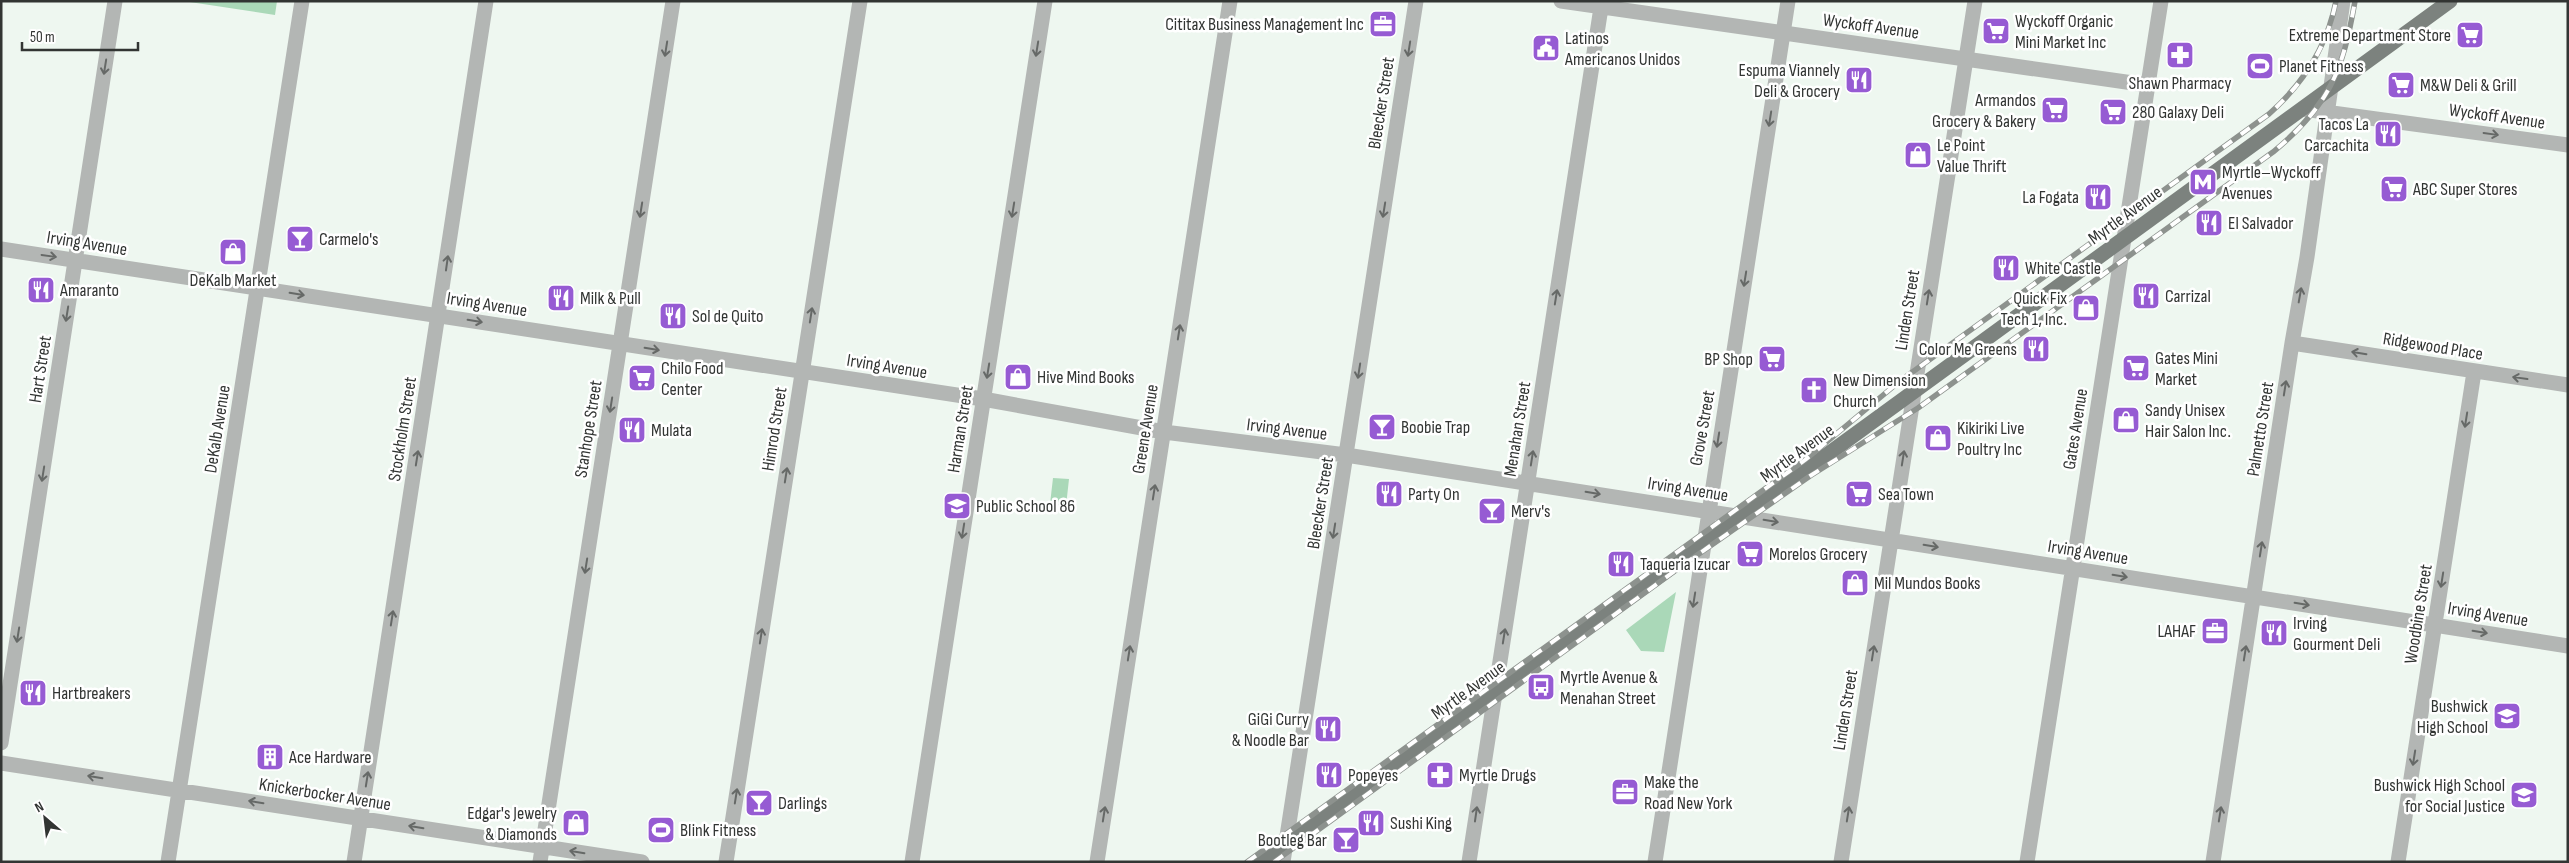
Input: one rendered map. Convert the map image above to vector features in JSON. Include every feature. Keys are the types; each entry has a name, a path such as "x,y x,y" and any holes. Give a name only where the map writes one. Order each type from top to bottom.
{"main road":[{"name":"Myrtle Avenue","path":"1261,862 1742,517 2450,1"}],"street":[{"name":"Hart Street","path":"1,743 115,1"},
{"name":"DeKalb Avenue","path":"168,862 302,1"},
{"name":"Stockholm Street","path":"354,862 486,1"},
{"name":"Stanhope Street","path":"541,854 673,1"},
{"name":"Himrod Street","path":"726,862 860,1"},
{"name":"Harman Street","path":"912,862 1045,1"},
{"name":"Greene Avenue","path":"1096,862 1230,1"},
{"name":"Bleecker Street","path":"1283,862 1416,1"},
{"name":"Wyckoff Avenue","path":"1561,1 1601,4 1783,33 2147,85"},
{"name":"Grove Street","path":"1655,862 1702,544 1709,512 1788,1"},
{"name":"Linden Street","path":"1841,862 1975,1"},
{"name":"Gates Avenue","path":"2027,862 2161,1"},
{"name":"Palmetto Street","path":"2213,862 2292,343 2307,257 2343,1"},
{"name":"Menahan Street","path":"1469,862 1601,4"},
{"name":"Wyckoff Avenue","path":"2303,109 2568,144"},
{"name":"Irving Avenue","path":"1,249 983,399 1164,432 1346,455 2568,646"},
{"name":"Ridgewood Place","path":"2292,343 2568,385"},
{"name":"Woodbine Street","path":"2398,862 2474,372"},
{"name":"Knickerbocker Avenue","path":"1,763 361,818 541,854 642,862"}],"green space":[{"path":"183,1 277,1 275,15"},
{"path":"1053,478 1069,479 1066,506 1050,504"},
{"path":"1676,592 1664,652 1641,651 1626,630"}],"railway":[{"path":"1247,862 1805,460 1900,381 2269,114 2293,90 2312,63 2327,34 2336,1"},
{"path":"1274,862 1683,565 1810,476 1918,408 2273,152 2308,119 2330,85 2339,67 2345,48 2355,1"}],"place":[{"name":"Cititax Business Management Inc","path":"1383,24"},
{"name":"Wyckoff Organic Mini Market Inc","path":"1996,31"},
{"name":"Extreme Department Store","path":"2470,35"},
{"name":"Latinos Americanos Unidos","path":"1546,48"},
{"name":"Shawn Pharmacy","path":"2180,55"},
{"name":"Planet Fitness","path":"2260,66"},
{"name":"Espuma Viannely Deli & Grocery","path":"1859,80"},
{"name":"M&W Deli & Grill","path":"2401,85"},
{"name":"Armandos Grocery & Bakery","path":"2055,110"},
{"name":"280 Galaxy Deli","path":"2113,112"},
{"name":"Tacos La Carcachita","path":"2388,134"},
{"name":"Le Point Value Thrift","path":"1918,155"},
{"name":"Myrtle–Wyckoff Avenues","path":"2203,182"},
{"name":"ABC Super Stores","path":"2394,189"},
{"name":"La Fogata","path":"2098,197"},
{"name":"El Salvador","path":"2209,223"},
{"name":"Carmelo's","path":"300,239"},
{"name":"DeKalb Market","path":"233,252"},
{"name":"White Castle","path":"2006,268"},
{"name":"Amaranto","path":"41,290"},
{"name":"Carrizal","path":"2146,296"},
{"name":"Milk & Pull","path":"561,298"},
{"name":"Quick Fix Tech 1, Inc.","path":"2086,308"},
{"name":"Sol de Quito","path":"673,316"},
{"name":"Color Me Greens","path":"2036,349"},
{"name":"BP Shop","path":"1772,359"},
{"name":"Gates Mini Market","path":"2136,368"},
{"name":"Hive Mind Books","path":"1018,377"},
{"name":"Chilo Food Center","path":"642,378"},
{"name":"New Dimension Church","path":"1814,390"},
{"name":"Sandy Unisex Hair Salon Inc.","path":"2126,420"},
{"name":"Boobie Trap","path":"1382,427"},
{"name":"Mulata","path":"632,430"},
{"name":"Kikiriki Live Poultry Inc","path":"1938,438"},
{"name":"Party On","path":"1389,494"},
{"name":"Sea Town","path":"1859,494"},
{"name":"Public School 86","path":"957,506"},
{"name":"Merv's","path":"1492,511"},
{"name":"Morelos Grocery","path":"1750,554"},
{"name":"Taqueria Izucar","path":"1621,564"},
{"name":"Mil Mundos Books","path":"1855,583"},
{"name":"LAHAF","path":"2215,631"},
{"name":"Irving Gourment Deli","path":"2274,633"},
{"name":"Myrtle Avenue & Menahan Street","path":"1541,687"},
{"name":"Hartbreakers","path":"33,693"},
{"name":"Bushwick High School","path":"2507,716"},
{"name":"GiGi Curry & Noodle Bar","path":"1328,729"},
{"name":"Ace Hardware","path":"270,757"},
{"name":"Popeyes","path":"1329,775"},
{"name":"Myrtle Drugs","path":"1440,775"},
{"name":"Make the Road New York","path":"1625,792"},
{"name":"Bushwick High School for Social Justice","path":"2524,795"},
{"name":"Darlings","path":"759,803"},
{"name":"Edgar's Jewelry & Diamonds","path":"576,823"},
{"name":"Sushi King","path":"1371,823"},
{"name":"Blink Fitness","path":"661,830"},
{"name":"Bootleg Bar","path":"1346,840"}]}
